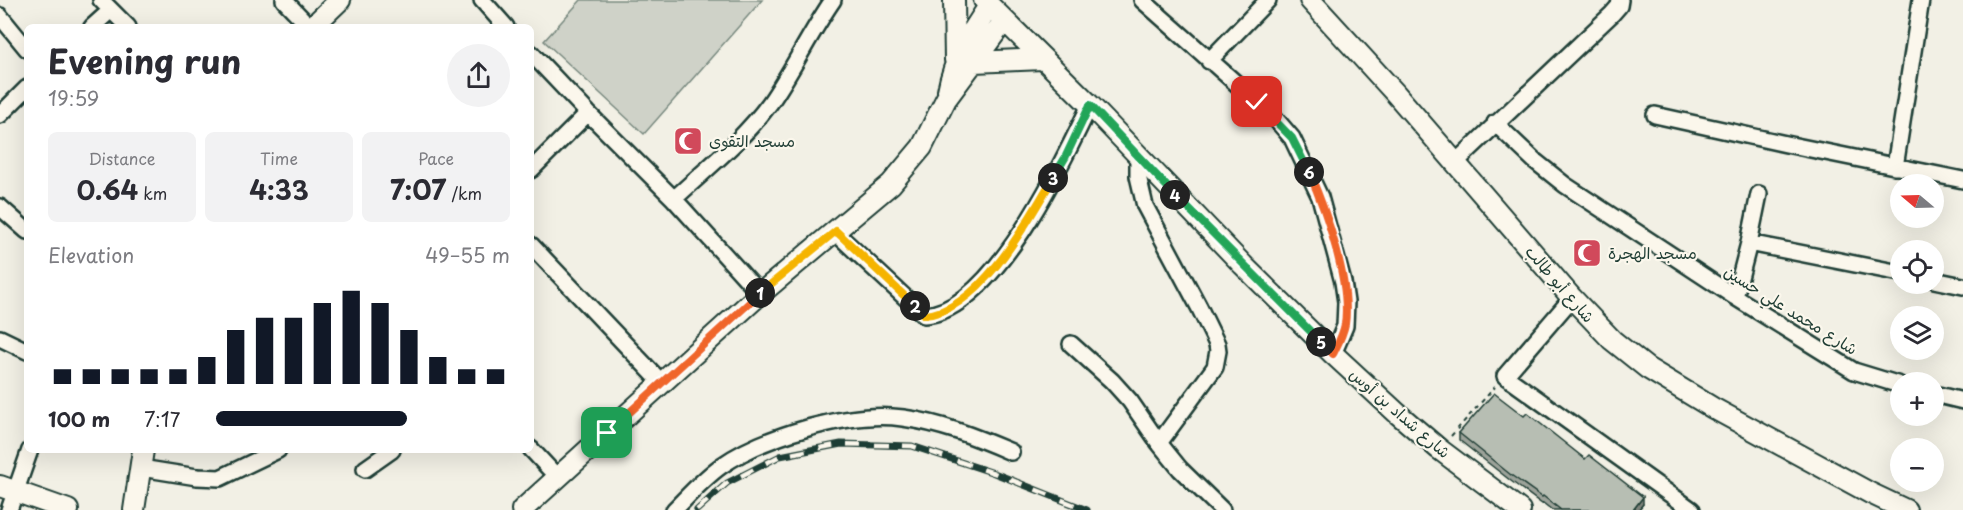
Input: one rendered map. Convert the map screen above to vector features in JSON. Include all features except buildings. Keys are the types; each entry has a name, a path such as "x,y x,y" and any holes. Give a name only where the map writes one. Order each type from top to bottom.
{"street":[{"path":"285,0 308,24"},
{"path":"314,24 340,0"},
{"path":"482,0 498,24"},
{"path":"674,199 755,122 785,80 833,0"},
{"path":"954,0 964,63"},
{"path":"1142,0 1283,127 1292,138 1316,187 1331,233 1345,292 1345,326 1333,354"},
{"path":"1209,61 1268,0"},
{"name":"شارع أبو طالب","path":"1310,0 1345,36 1572,298 1612,340 1647,368 1713,408 1870,494 1906,510"},
{"path":"1455,162 1612,14 1619,6 1620,0"},
{"path":"1895,167 1921,0"},
{"path":"964,63 962,48 987,3"},
{"name":"شارع شداد بن أوس","path":"987,3 1333,354 1439,449 1520,510"},
{"path":"94,24 106,5 125,24"},
{"path":"0,16 24,45"},
{"path":"522,510 760,294 891,184 914,158 928,137 964,63 1004,21"},
{"path":"534,56 588,114 674,199 760,294"},
{"path":"964,63 1043,59"},
{"path":"0,115 24,91"},
{"path":"836,231 924,315 946,310 966,297 1020,235 1065,158 1090,105"},
{"path":"534,167 588,114"},
{"path":"1655,115 1963,180"},
{"name":"شارع محمد علي حسين","path":"1495,123 1535,161 1565,185 1735,297 1854,372 1890,382"},
{"path":"1138,157 1140,185 1145,206 1199,307 1217,344 1218,351 1215,367 1159,443"},
{"path":"1735,297 1759,194"},
{"path":"0,207 24,228"},
{"path":"1749,243 1890,271"},
{"path":"534,248 661,382"},
{"path":"1944,282 1963,286"},
{"path":"1572,298 1505,376 1692,510"},
{"path":"0,338 24,350"},
{"path":"1071,344 1118,388 1180,469 1222,510"},
{"path":"1944,396 1963,401"},
{"path":"674,510 710,474 740,455 764,444 841,419 883,416 921,421 964,433 1011,452"},
{"path":"534,452 558,478"},
{"path":"29,453 8,496 68,510"},
{"path":"134,510 142,459 197,477 220,478 272,453"},
{"path":"365,469 389,453"},
{"name":"شارع أبو طالب","path":"1870,494 1892,510"}],"path":[{"path":"1439,449 1505,376"}],"shaded area":[{"path":"581,0 762,0 644,134 544,41"}],"railway":[{"path":"697,510 727,483 780,456 841,444 912,446 994,473 1087,510"}],"place":[{"name":"مسجد التقوى","path":"688,141"},
{"name":"مسجد الهجرة","path":"1587,253"}],"route":[{"path":"607,433 760,294 836,231 924,315 946,310 966,297 1020,235 1065,158 1090,105 1244,266 1333,354 1345,326 1346,302 1331,233 1320,197 1292,138 1257,102"}]}
